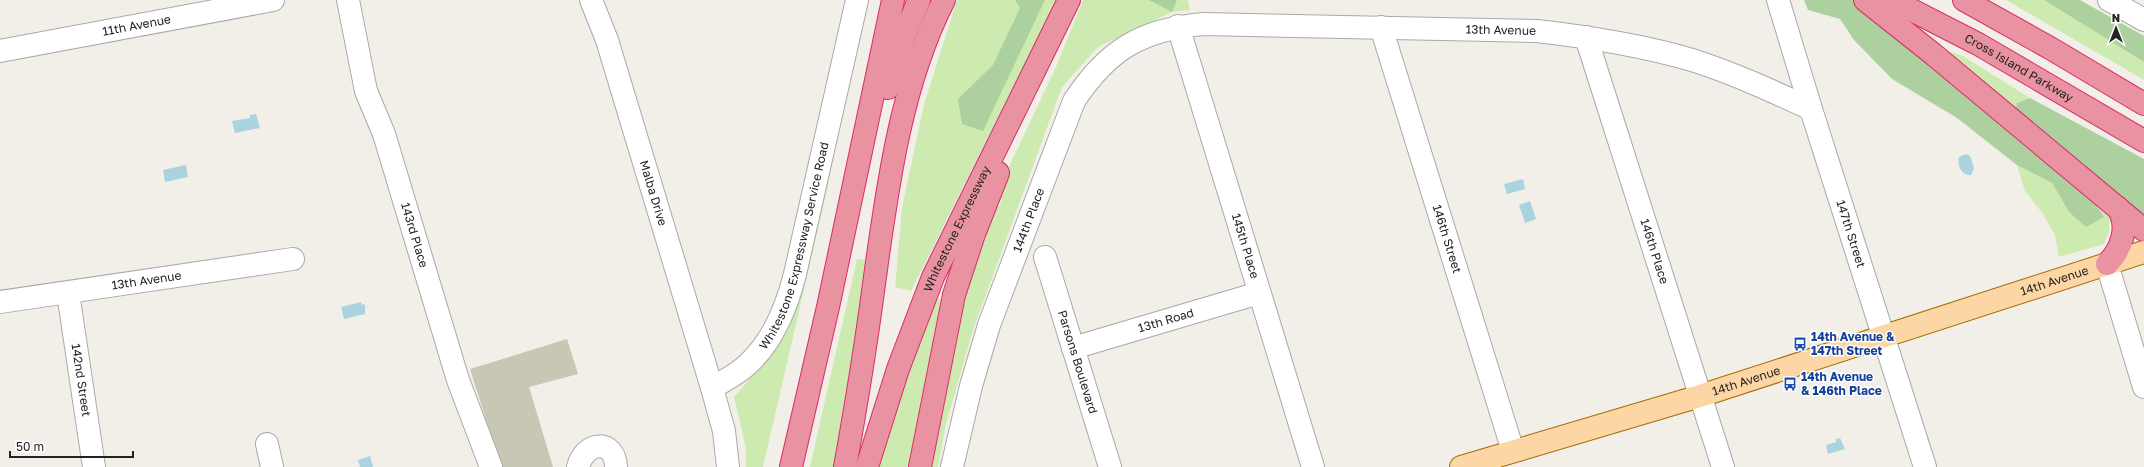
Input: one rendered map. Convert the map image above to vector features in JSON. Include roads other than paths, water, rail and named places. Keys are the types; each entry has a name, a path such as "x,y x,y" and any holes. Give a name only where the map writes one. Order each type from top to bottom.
{"highway":[{"path":"791,467 828,307 893,0"},
{"path":"828,307 893,69 918,0"},
{"path":"845,467 862,369 883,214 893,157 921,56 944,0"},
{"path":"1865,0 1933,54 2144,230"},
{"name":"Cross Island Parkway","path":"1892,0 1978,44 2144,141"},
{"path":"1964,0 2050,48 2144,104"},
{"path":"920,467 957,284 983,208 1065,8"},
{"name":"Whitestone Expressway","path":"867,467 894,381 933,276 1065,8"},
{"path":"2107,264 2118,250 2123,234 2123,221 2118,208"}],"main road":[{"name":"14th Avenue","path":"1462,467 1501,459 1884,337 2144,252"}],"street":[{"name":"11th Avenue","path":"0,51 273,0"},
{"name":"143rd Place","path":"348,0 366,91 384,134 458,380 490,467"},
{"name":"Malba Drive","path":"591,0 607,40 712,388"},
{"name":"Whitestone Expressway Service Road","path":"712,388 740,371 757,355 771,334 788,298 795,274 857,0"},
{"name":"147th Street","path":"1778,0 1811,109 1925,467"},
{"path":"2109,0 2144,20"},
{"path":"2138,0 2144,20"},
{"name":"13th Avenue","path":"1178,26 1204,24 1381,27 1537,31 1586,36 1648,48 1693,60 1751,82 1811,109"},
{"name":"145th Place","path":"1178,26 1312,467"},
{"name":"144th Place","path":"952,467 971,386 987,331 1074,101 1087,81 1102,64 1118,51 1139,39 1178,26"},
{"name":"146th Street","path":"1381,27 1501,459"},
{"name":"146th Place","path":"1586,36 1723,467"},
{"name":"Parsons Boulevard","path":"1045,257 1110,467"},
{"name":"13th Avenue","path":"0,302 293,259"},
{"path":"2107,264 2144,387"},
{"name":"142nd Street","path":"68,293 94,467"},
{"name":"13th Road","path":"1073,348 1259,293"},
{"path":"712,388 724,430 728,467"},
{"path":"267,444 272,467"},
{"path":"578,467 582,454 592,447 598,446 604,447 613,455 616,467"}],"water":[{"path":"256,114 260,128 235,133 232,121 250,118 250,115"},
{"path":"1966,154 1970,156 1974,168 1971,175 1962,172 1959,166 1959,157"},
{"path":"186,165 188,177 165,182 163,170"},
{"path":"1523,179 1525,189 1507,194 1504,184"},
{"path":"1530,201 1536,219 1525,223 1519,205"},
{"path":"361,302 362,305 365,304 365,314 344,319 341,307"},
{"path":"1840,438 1845,449 1828,454 1826,445 1836,442 1836,439"},
{"path":"370,456 373,467 360,467 358,460"}],"place":[{"name":"14th Avenue & 147th Street","path":"1800,344"},
{"name":"14th Avenue & 146th Place","path":"1790,384"}]}
